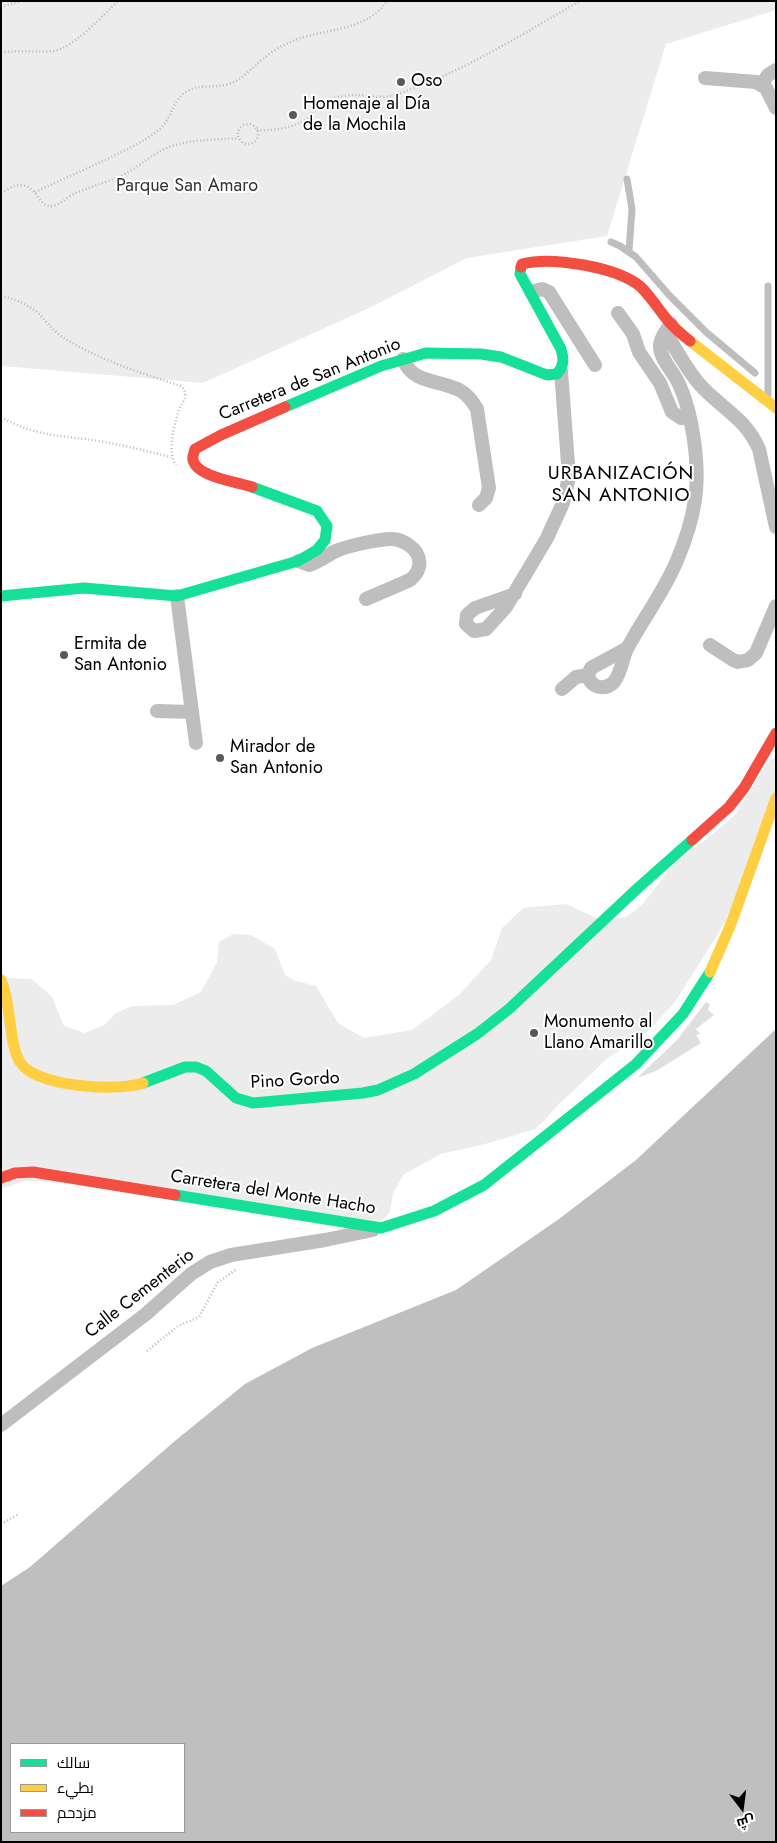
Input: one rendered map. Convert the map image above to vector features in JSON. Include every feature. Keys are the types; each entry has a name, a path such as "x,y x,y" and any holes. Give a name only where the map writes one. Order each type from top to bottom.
{"street":[{"path":"762,84 768,75 776,70"},
{"path":"705,78 762,84 769,92 776,108"},
{"path":"515,594 547,538 564,503 569,460 560,371 564,364 561,349 520,274 520,269 526,262 545,262 606,270 621,274 646,292 694,377 746,426 754,437 760,455 776,527"},
{"path":"531,292 542,289 549,292 595,365"},
{"path":"618,314 634,334 639,352 660,383 672,412 682,418 689,418"},
{"path":"668,328 696,345 772,404"},
{"path":"626,649 591,668 588,675 592,684 596,687 605,687 612,683 620,670 626,649 667,583 679,557 696,497 697,463 684,394 662,354 660,342 668,328"},
{"name":"Carretera de San Antonio","path":"1,596 43,590 84,588 177,596 298,561 317,550 325,540 327,526 321,515 317,511 261,489 203,473 193,462 193,452 202,444 221,435 381,366 426,353 481,354 502,357 547,375 557,374 560,371"},
{"path":"403,359 405,366 414,375 460,390 470,398 477,408 489,488 486,498 478,505"},
{"path":"298,561 309,565 343,548 388,539 401,541 412,548 420,561 416,575 410,580 366,599"},
{"path":"177,596 196,743"},
{"path":"710,645 733,660 743,662 748,660 756,653 776,606"},
{"path":"562,689 576,677 588,675"},
{"path":"157,711 192,712"},
{"name":"Pino Gordo","path":"1,980 7,999 15,1051 20,1063 30,1073 42,1080 116,1087 140,1084 185,1067 196,1068 206,1071 236,1098 253,1104 347,1095 378,1090 422,1069 477,1034 509,1009 639,887 729,807 744,788 776,733"},
{"name":"Carretera del Monte Hacho","path":"1,1178 15,1173 34,1172 381,1228 409,1222 460,1200 484,1185 636,1064 657,1044 696,997 719,954 776,798"},
{"name":"Calle Cementerio","path":"1,1425 146,1314 191,1274 210,1262 231,1255 326,1240 381,1228"}],"lane":[{"path":"627,179 632,209 629,251"},
{"path":"611,242 629,251 706,332 755,373"},
{"path":"768,286 772,404"},
{"path":"696,345 706,332"}],"path":[{"path":"1,7 21,1"},
{"path":"1,53 24,50 53,51 60,48 75,40 118,1"},
{"path":"35,192 122,152 153,135 167,122 180,96 190,89 196,87 212,88 230,84 239,79 265,57 289,43 313,34 348,28 358,24 377,12 387,1"},
{"path":"238,138 239,129 244,125 253,125 258,130 274,130 304,121 314,112 317,106 329,100 349,95 387,97 450,74 580,1"},
{"path":"1,192 16,186 29,187 35,192 42,203 47,206 54,206 77,192 123,174 167,148 183,142 238,138 245,144 251,144 258,137 258,130"},
{"path":"1,296 24,304 37,312 59,335 77,345 119,364 181,386 185,390 186,395 180,407 170,453 178,467"},
{"path":"1,417 39,434 114,444 171,457"},
{"path":"147,1351 178,1326 199,1317 218,1282 238,1268"},
{"path":"1,1524 19,1514"}],"green space":[{"name":"Parque San Amaro","path":"1,1 776,1 776,10 666,44 607,236 467,258 369,308 203,383 1,366"},
{"path":"770,759 776,759 776,806 726,921 675,1002 648,1031 608,1058 535,1129 489,1143 441,1154 404,1174 393,1193 390,1212 380,1223 68,1183 25,1181 1,1189 1,973 7,978 32,979 52,997 64,1026 85,1033 104,1025 116,1013 132,1006 173,1005 201,992 217,962 219,942 233,934 251,935 275,949 285,975 296,981 316,986 338,1023 364,1038 412,1030 459,995 491,960 502,928 523,908 566,904 601,920 626,917 642,905 671,867 736,813"}],"shaded area":[{"path":"776,1029 776,1842 1,1842 1,1586 30,1567 176,1440 245,1384 312,1348 456,1290 559,1219 636,1160"}],"building":[{"path":"706,1002 710,1004 708,1010 714,1015 696,1029 700,1034 696,1035 701,1043 656,1071 637,1078 677,1040"}],"traffic: fast":[{"path":"285,407 381,366 426,353 481,354 501,357 547,375 557,374 563,362 561,349 520,274 521,267"},
{"path":"1,596 84,588 177,596 298,561 317,550 325,540 327,526 317,511 252,487"},
{"path":"143,1083 185,1067 196,1067 206,1071 236,1098 253,1103 378,1090 414,1074 477,1034 509,1009 692,840"},
{"path":"175,1195 381,1228 434,1211 484,1185 636,1064 683,1014 710,972"}],"traffic: slow":[{"path":"690,341 776,408"},
{"path":"710,972 731,924 776,798"},
{"path":"1,980 7,1000 16,1054 20,1062 29,1070 42,1077 77,1085 115,1087 143,1083"}],"traffic: jam":[{"path":"521,267 522,264 534,262 566,262 617,274 641,287 671,324 690,341"},
{"path":"252,487 218,478 202,471 193,460 195,449 221,435 285,407"},
{"path":"692,840 729,807 744,788 776,733"},
{"path":"1,1178 15,1173 33,1172 175,1195"}],"place":[{"name":"Oso","path":"401,82"},
{"name":"Homenaje al Día de la Mochila","path":"293,115"},
{"name":"Ermita de San Antonio","path":"64,655"},
{"name":"Mirador de San Antonio","path":"220,758"},
{"name":"Monumento al Llano Amarillo","path":"534,1033"}],"district":[{"name":"URBANIZACIÓN SAN ANTONIO","path":"621,485"}]}
